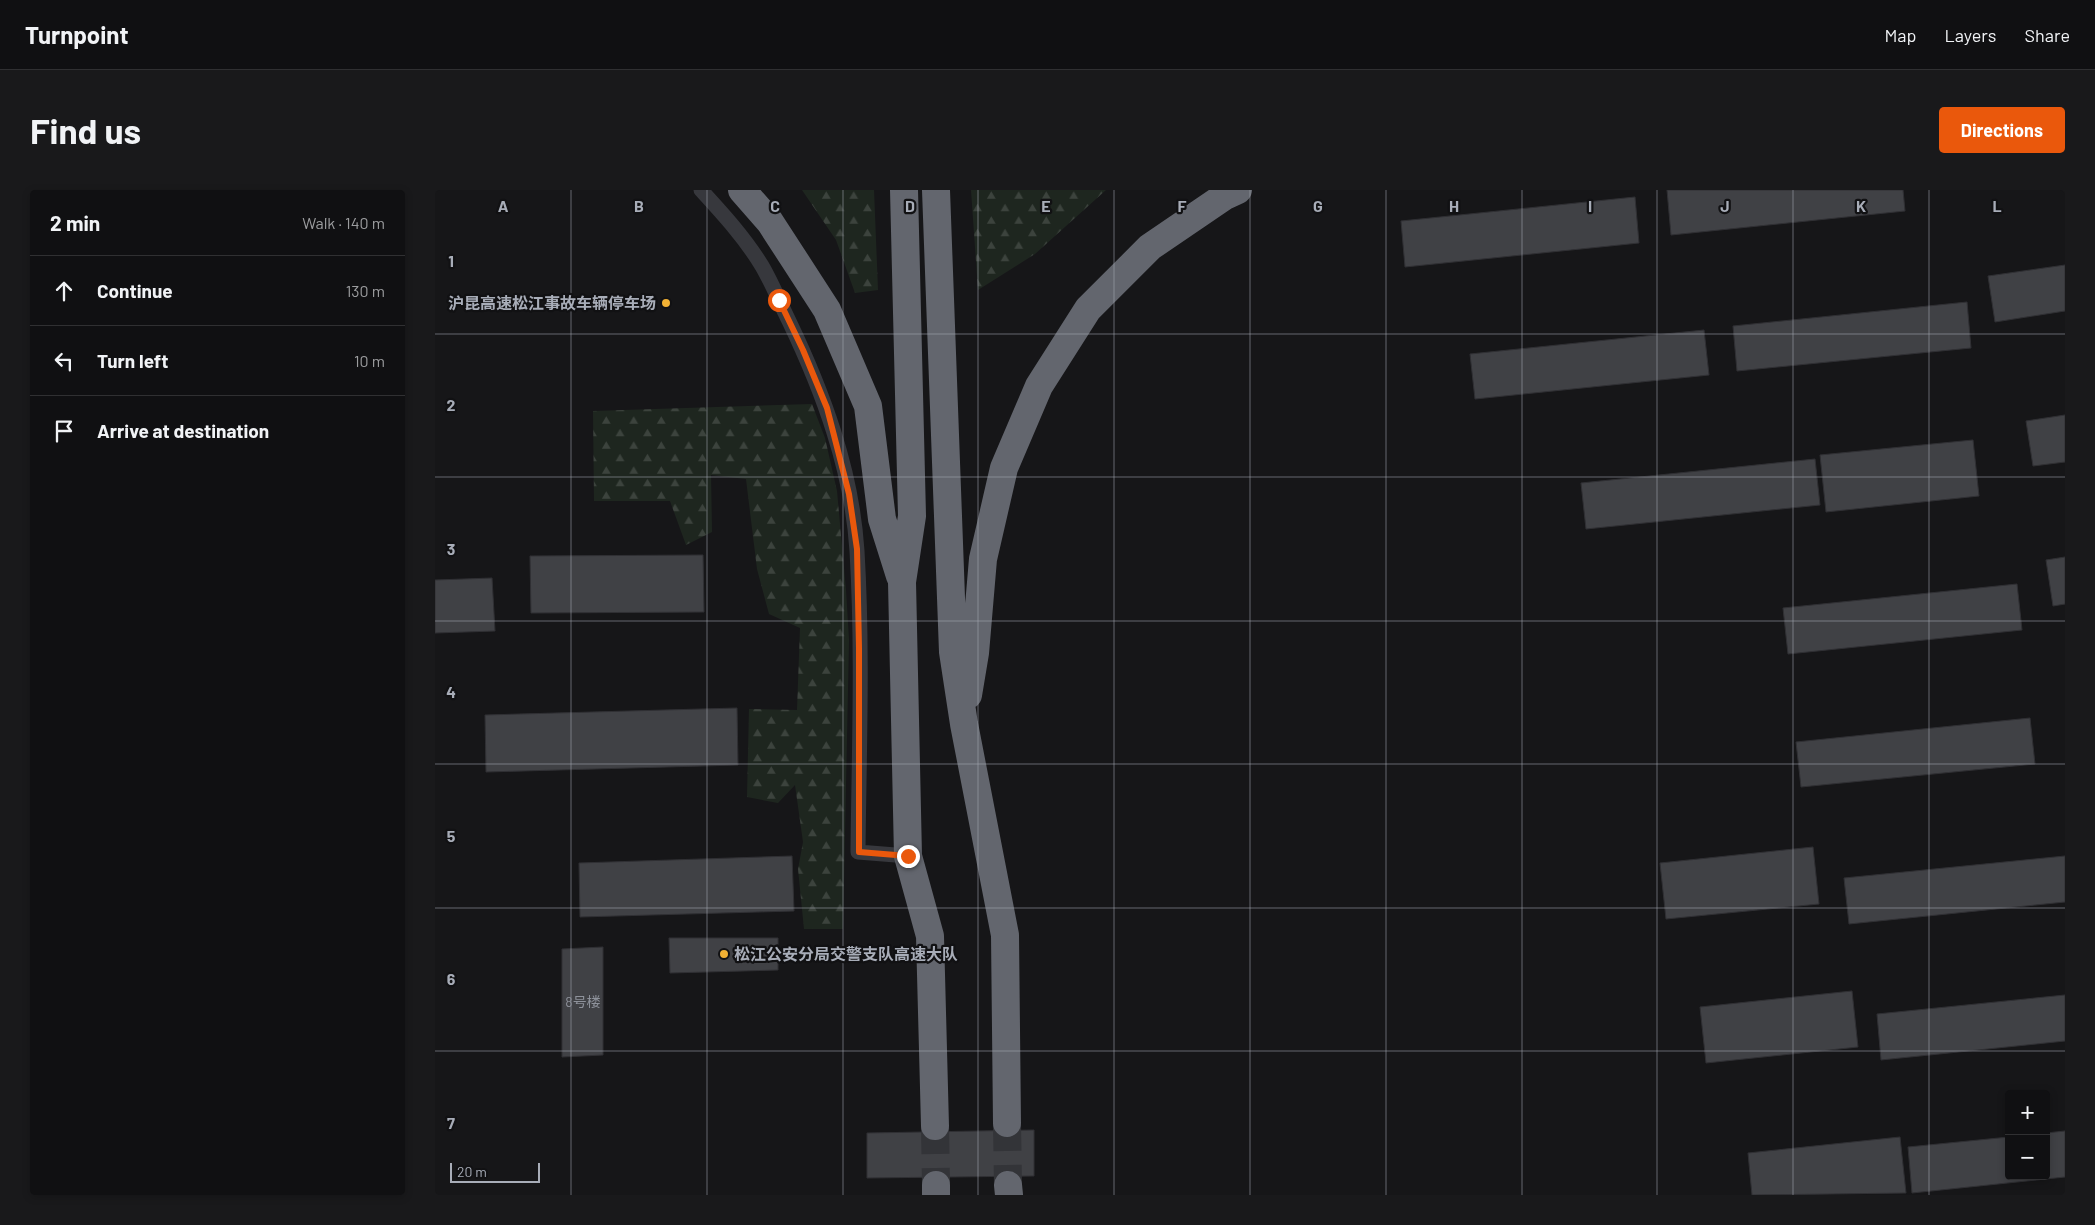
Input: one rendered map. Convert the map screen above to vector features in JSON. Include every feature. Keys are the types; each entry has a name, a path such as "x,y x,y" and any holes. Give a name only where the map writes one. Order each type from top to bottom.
{"highway":[{"path":"742,190 770,222 827,310 868,406 882,519 902,582"},
{"path":"904,190 912,516 902,582 908,856 930,936 935,1126"},
{"path":"936,190 953,652 964,724 1005,935 1007,1124"},
{"path":"964,724 975,653 983,559 1004,468 1039,386 1089,309 1150,247 1225,196 1238,190"}],"lane":[{"path":"701,190 733,223 763,267 803,350 827,408 849,494 857,549 859,852 908,856"}],"green space":[{"path":"802,190 874,190 878,290 855,293 836,240"},
{"path":"971,190 1106,190 1035,254 978,290"},
{"path":"812,404 825,438 837,491 849,640 843,929 804,929 798,869 803,842 795,785 778,803 747,797 749,709 797,710 800,628 769,614 757,569 746,479 711,475 712,532 686,545 670,501 594,501 593,411"}],"building":[{"path":"1667,190 1903,190 1905,211 1671,235"},
{"path":"1635,197 1639,243 1405,267 1401,221"},
{"path":"2065,265 2065,311 1995,322 1988,276"},
{"path":"1967,302 1971,348 1737,371 1733,326"},
{"path":"1704,330 1709,375 1475,399 1470,354"},
{"path":"2065,415 2065,462 2033,466 2026,421"},
{"path":"1973,440 1979,496 1826,512 1820,455"},
{"path":"1815,459 1820,505 1586,529 1581,483"},
{"path":"703,555 704,612 531,613 530,556"},
{"path":"2065,557 2065,604 2053,606 2046,560"},
{"path":"492,578 495,631 435,633 435,580"},
{"path":"2017,584 2022,630 1788,654 1783,608"},
{"path":"737,708 738,765 486,772 485,715"},
{"path":"2030,718 2035,764 1801,787 1796,742"},
{"path":"1813,847 1819,904 1666,919 1660,863"},
{"path":"792,856 794,911 580,917 579,863"},
{"path":"2065,856 2065,902 1849,924 1844,878"},
{"name":"松江公安分局交警支队高速大队","path":"669,938 778,938 778,970 670,973"},
{"path":"603,947 603,1055 562,1057 562,949"},
{"path":"1852,991 1858,1047 1706,1063 1700,1007"},
{"path":"2065,995 2065,1041 1881,1060 1877,1014"},
{"path":"1034,1130 1034,1176 867,1178 867,1133"},
{"path":"2065,1131 2065,1177 2050,1179 2050,1133"},
{"path":"1900,1137 1906,1193 1752,1195 1748,1153"},
{"path":"2005,1137 2005,1180 2036,1180 1912,1193 1908,1147"}],"tunnel":[{"path":"1007,1123 1008,1185"},
{"path":"935,1126 936,1185"}],"place":[{"name":"沪昆高速松江事故车辆停车场","path":"666,303"},
{"name":"松江公安分局交警支队高速大队","path":"724,954"}],"route":[{"path":"779,300 803,350 827,408 849,494 857,549 859,852 908,856"}]}
